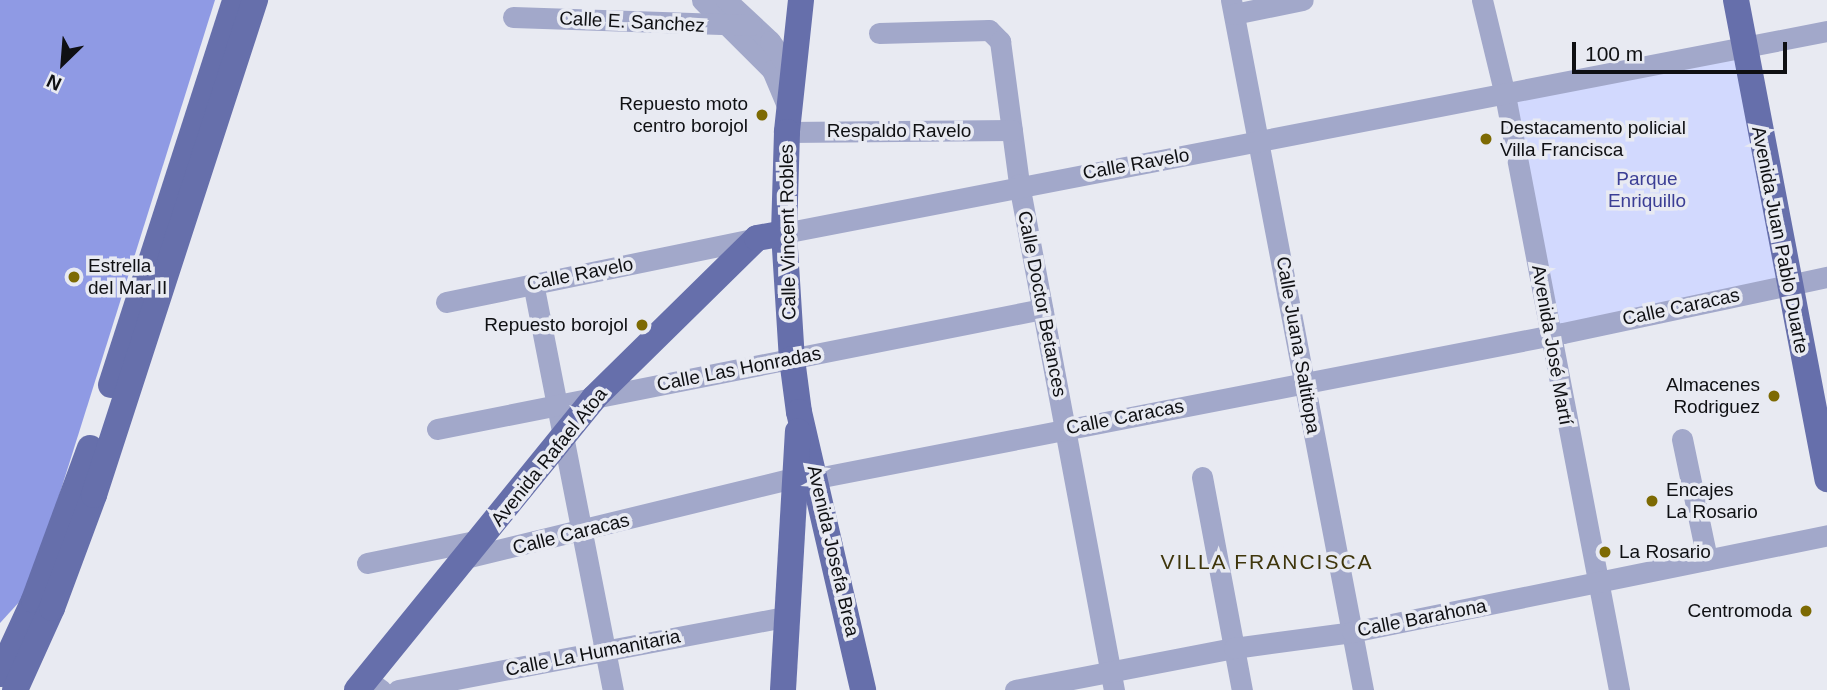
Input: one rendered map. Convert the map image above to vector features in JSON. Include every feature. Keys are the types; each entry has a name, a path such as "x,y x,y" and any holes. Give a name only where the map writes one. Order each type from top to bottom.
{"main road":[{"path":"15,690 235,0"},
{"path":"0,674 43,604 94,495 255,0"},
{"path":"788,120 801,0"},
{"name":"Avenida Juan Pablo Duarte","path":"1736,0 1787,285 1827,479"},
{"name":"Calle Vincent Robles","path":"788,120 784,233 792,359 799,412"},
{"name":"Calle Ravelo","path":"757,238 784,233"},
{"name":"Avenida Rafael Atoa","path":"368,686 594,398 757,238"},
{"name":"Avenida Josefa Brea","path":"799,412 805,478 863,690"},
{"path":"783,690 788,616 805,478"}],"street":[{"name":"Calle Vincent Robles","path":"702,0 725,27 772,70 788,120"},
{"path":"726,0 751,24 792,73"},
{"path":"1233,7 1303,0"},
{"name":"Avenida José Martí","path":"1482,0 1505,95 1619,690"},
{"name":"Calle Juana Saltitopa","path":"1233,7 1261,142 1363,690"},
{"name":"Calle E. Sanchez","path":"513,17 725,27 751,24"},
{"name":"Calle Doctor Betances","path":"879,33 989,30 996,34 1019,184 1113,681"},
{"name":"Calle Ravelo","path":"784,233 1019,184 1261,142 1827,31"},
{"name":"Respaldo Ravelo","path":"788,120 1012,130"},
{"name":"Calle Ravelo","path":"446,302 757,238"},
{"name":"Calle Caracas","path":"367,564 583,530 805,478 1550,335 1827,277"},
{"path":"533,283 554,406 583,530 613,690"},
{"name":"Calle Las Honradas","path":"437,429 1042,309"},
{"path":"1682,439 1707,559"},
{"path":"1202,477 1241,690"},
{"name":"Calle Barahona","path":"1015,690 1113,681 1234,648 1352,632 1827,535"},
{"name":"Calle La Humanitaria","path":"398,690 788,616"}],"green space":[{"name":"Parque Enriquillo","path":"1744,47 1787,285 1550,335 1505,95"}],"water":[{"path":"0,0 215,0 53,515 21,600 0,623"}],"place":[{"name":"Repuesto moto centro borojol","path":"762,115"},
{"name":"Destacamento policial Villa Francisca","path":"1486,139"},
{"name":"Estrella del Mar II","path":"74,277"},
{"name":"Repuesto borojol","path":"642,325"},
{"name":"Almacenes Rodriguez","path":"1774,396"},
{"name":"Encajes La Rosario","path":"1652,501"},
{"name":"La Rosario","path":"1605,552"},
{"name":"Centromoda","path":"1806,611"}],"district":[{"name":"VILLA FRANCISCA","path":"1267,562"}]}
